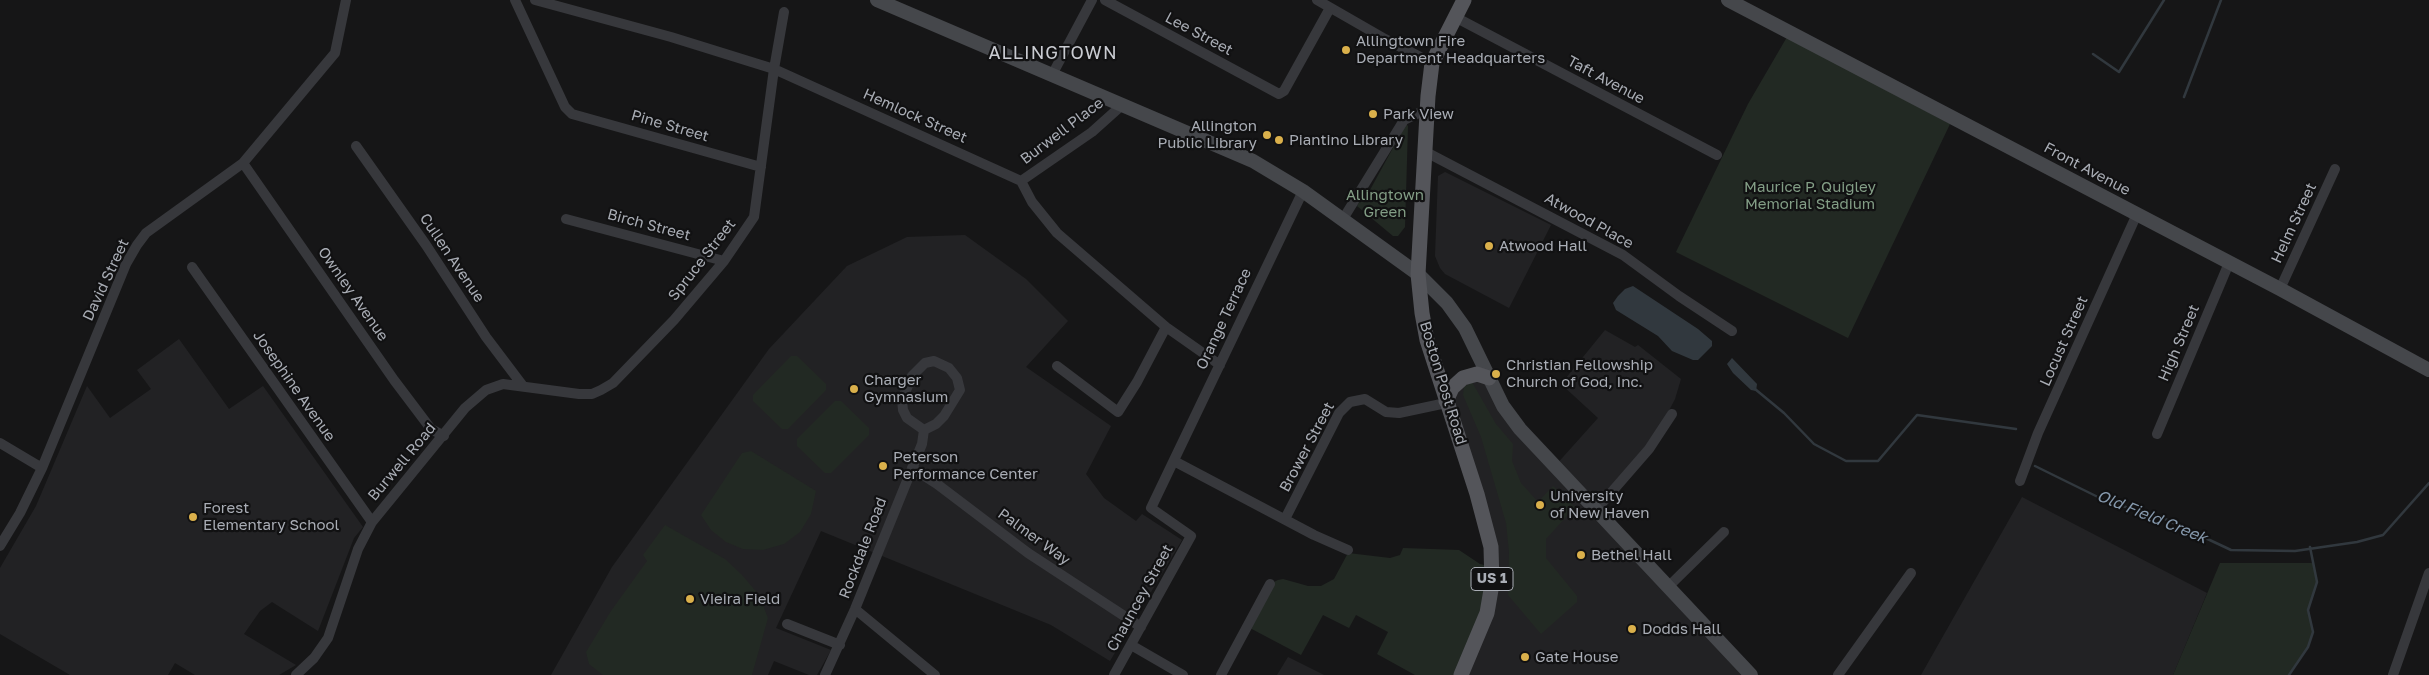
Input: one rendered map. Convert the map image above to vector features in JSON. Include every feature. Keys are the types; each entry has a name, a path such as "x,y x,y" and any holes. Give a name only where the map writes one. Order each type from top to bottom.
{"main road":[{"path":"877,0 1121,106 1254,161 1303,191 1418,274 1447,303 1457,317 1471,340 1503,406 1514,422 1752,675"},
{"name":"Boston Post Road","path":"1461,675 1487,613 1493,567 1491,547 1486,524 1428,340 1422,313 1418,274 1424,151 1432,63 1464,0"},
{"name":"Front Avenue","path":"1728,0 2280,289 2429,370"},
{"path":"1446,402 1452,388 1463,378 1477,374 1489,378"}],"street":[{"name":"David Street","path":"0,546 42,468 126,264 137,245 146,233 243,163 335,53 346,0"},
{"name":"Pine Street","path":"515,0 565,107 572,114 761,167"},
{"name":"Hemlock Street","path":"535,0 672,37 774,69 1021,181"},
{"path":"1052,75 1092,0"},
{"name":"Lee Street","path":"1105,0 1279,94 1284,90 1330,8"},
{"path":"1317,0 1385,40 1432,63"},
{"name":"Spruce Street","path":"613,383 679,314 724,261 754,217 774,69 784,12"},
{"name":"Taft Avenue","path":"1455,17 1717,155"},
{"name":"Burwell Place","path":"1021,181 1092,132 1121,106"},
{"path":"1343,219 1404,120 1427,109"},
{"name":"Cullen Avenue","path":"356,146 426,245 486,337 523,386"},
{"name":"Atwood Place","path":"1424,151 1623,255 1679,296 1732,331"},
{"name":"Ownley Avenue","path":"243,163 394,380 431,429 444,436"},
{"name":"Helm Street","path":"2280,289 2335,169"},
{"path":"1021,181 1032,202 1057,233 1166,327 1220,366"},
{"name":"Orange Terrace","path":"1174,462 1303,191"},
{"name":"Locust Street","path":"2020,481 2038,433 2137,214"},
{"name":"Birch Street","path":"566,219 724,261"},
{"name":"High Street","path":"2157,434 2229,263"},
{"name":"Josephine Avenue","path":"192,267 372,522"},
{"path":"1057,366 1118,412 1137,382 1166,327"},
{"path":"934,361 949,368 957,378 960,390 944,416 936,424 924,430 907,418 903,410 902,400 912,376 925,364 934,361"},
{"name":"Burwell Road","path":"296,675 314,658 328,638 358,549 372,522 465,408 486,390 503,384 592,394 613,383"},
{"name":"Brower Street","path":"1285,519 1339,413 1350,402 1365,399 1386,412 1399,414 1446,402"},
{"path":"1596,510 1649,449 1672,414"},
{"name":"Rockdale Road","path":"825,675 840,645 922,444 924,430"},
{"path":"0,443 42,468"},
{"path":"1174,462 1348,550"},
{"name":"Chauncey Street","path":"1114,675 1191,536 1151,508 1174,462"},
{"name":"Palmer Way","path":"912,468 937,484 1042,562 1141,627"},
{"path":"1669,586 1724,532"},
{"path":"1838,675 1911,573"},
{"path":"2393,675 2429,573"},
{"path":"1221,675 1270,584"},
{"path":"855,609 910,652 933,674"},
{"path":"787,624 840,645"},
{"path":"1131,645 1183,675"}],"shaded area":[{"path":"1445,172 1551,225 1509,308 1445,274 1440,268 1435,256 1438,176"},
{"path":"965,235 1026,279 1068,321 1026,367 1111,426 1086,474 1104,498 1136,521 1142,514 1182,540 1110,661 1051,625 821,531 776,628 831,650 817,675 809,675 774,661 768,675 551,675 612,567 769,349 847,266 907,237"},
{"path":"1633,286 1698,329 1712,341 1712,346 1698,360 1693,360 1672,351 1658,336 1616,310 1613,303 1625,289"},
{"name":"University of New Haven","path":"1605,330 1635,347 1638,345 1681,379 1675,399 1649,449 1596,510 1751,675 1461,675 1492,584 1449,393 1477,374 1555,466 1598,418 1561,384"},
{"name":"Forest Elementary School","path":"179,339 229,409 263,386 363,527 354,538 318,631 272,602 260,611 244,634 296,665 279,675 195,675 175,663 168,675 70,675 0,634 0,568 36,506 87,386 110,418 151,389 137,370"},
{"path":"1732,358 1757,384 1756,391 1751,390 1733,373 1727,364"},
{"path":"2022,497 2207,593 2173,675 1921,675"},
{"path":"1288,657 1324,675 1277,675"}],"green space":[{"name":"Maurice P. Quigley Memorial Stadium","path":"1787,37 1950,124 1848,338 1676,252 1748,104"},
{"name":"Allingtown Green","path":"1406,124 1408,126 1405,227 1398,236 1393,236 1357,206 1365,192 1370,190"},
{"path":"791,356 797,356 826,384 826,390 788,429 782,429 753,401 753,395"},
{"path":"1472,382 1496,424 1513,444 1512,461 1521,483 1538,502 1553,486 1575,507 1546,539 1546,558 1577,596 1577,602 1541,634 1508,595 1509,552 1506,523 1481,437 1463,395 1464,387"},
{"path":"835,401 841,401 869,428 869,435 831,473 825,473 797,446 797,439"},
{"path":"751,451 816,491 811,514 800,532 784,544 763,550 743,549 726,542 711,530 701,515 742,453"},
{"name":"Vieira Field","path":"665,525 725,559 759,595 768,618 752,675 603,675 589,664 586,652 611,611 647,561 643,555"},
{"path":"1403,548 1459,550 1480,564 1493,567 1461,675 1415,675 1377,654 1388,632 1356,615 1349,628 1323,615 1301,655 1248,627 1270,584 1283,579 1308,586 1321,586 1334,579 1348,553 1390,558 1400,555"},
{"path":"2220,563 2313,563 2317,582 2308,610 2313,632 2308,647 2289,675 2173,675"}],"waterway":[{"path":"2093,54 2119,72 2164,0"},
{"path":"2184,97 2221,0"},
{"name":"Old Field Creek","path":"1755,389 1784,413 1814,444 1846,461 1878,461 1917,415 2016,429"},
{"name":"Old Field Creek","path":"2035,466 2106,501 2165,519 2231,550 2295,551 2357,542 2383,535 2429,483"},
{"path":"2289,675 2308,647 2313,632 2308,610 2317,582 2310,547"}],"place":[{"name":"Allingtown Fire Department Headquarters","path":"1346,50"},
{"name":"Park View","path":"1373,114"},
{"name":"Allington Public Library","path":"1267,135"},
{"name":"Piantino Library","path":"1279,140"},
{"name":"Atwood Hall","path":"1489,246"},
{"name":"Christian Fellowship Church of God, Inc.","path":"1496,374"},
{"name":"Charger Gymnasium","path":"854,389"},
{"name":"Peterson Performance Center","path":"883,466"},
{"name":"University of New Haven","path":"1540,505"},
{"name":"Forest Elementary School","path":"193,517"},
{"name":"Bethel Hall","path":"1581,555"},
{"name":"Vieira Field","path":"690,599"},
{"name":"Dodds Hall","path":"1632,629"},
{"name":"Gate House","path":"1525,657"}],"district":[{"name":"ALLINGTOWN","path":"1053,53"}]}
